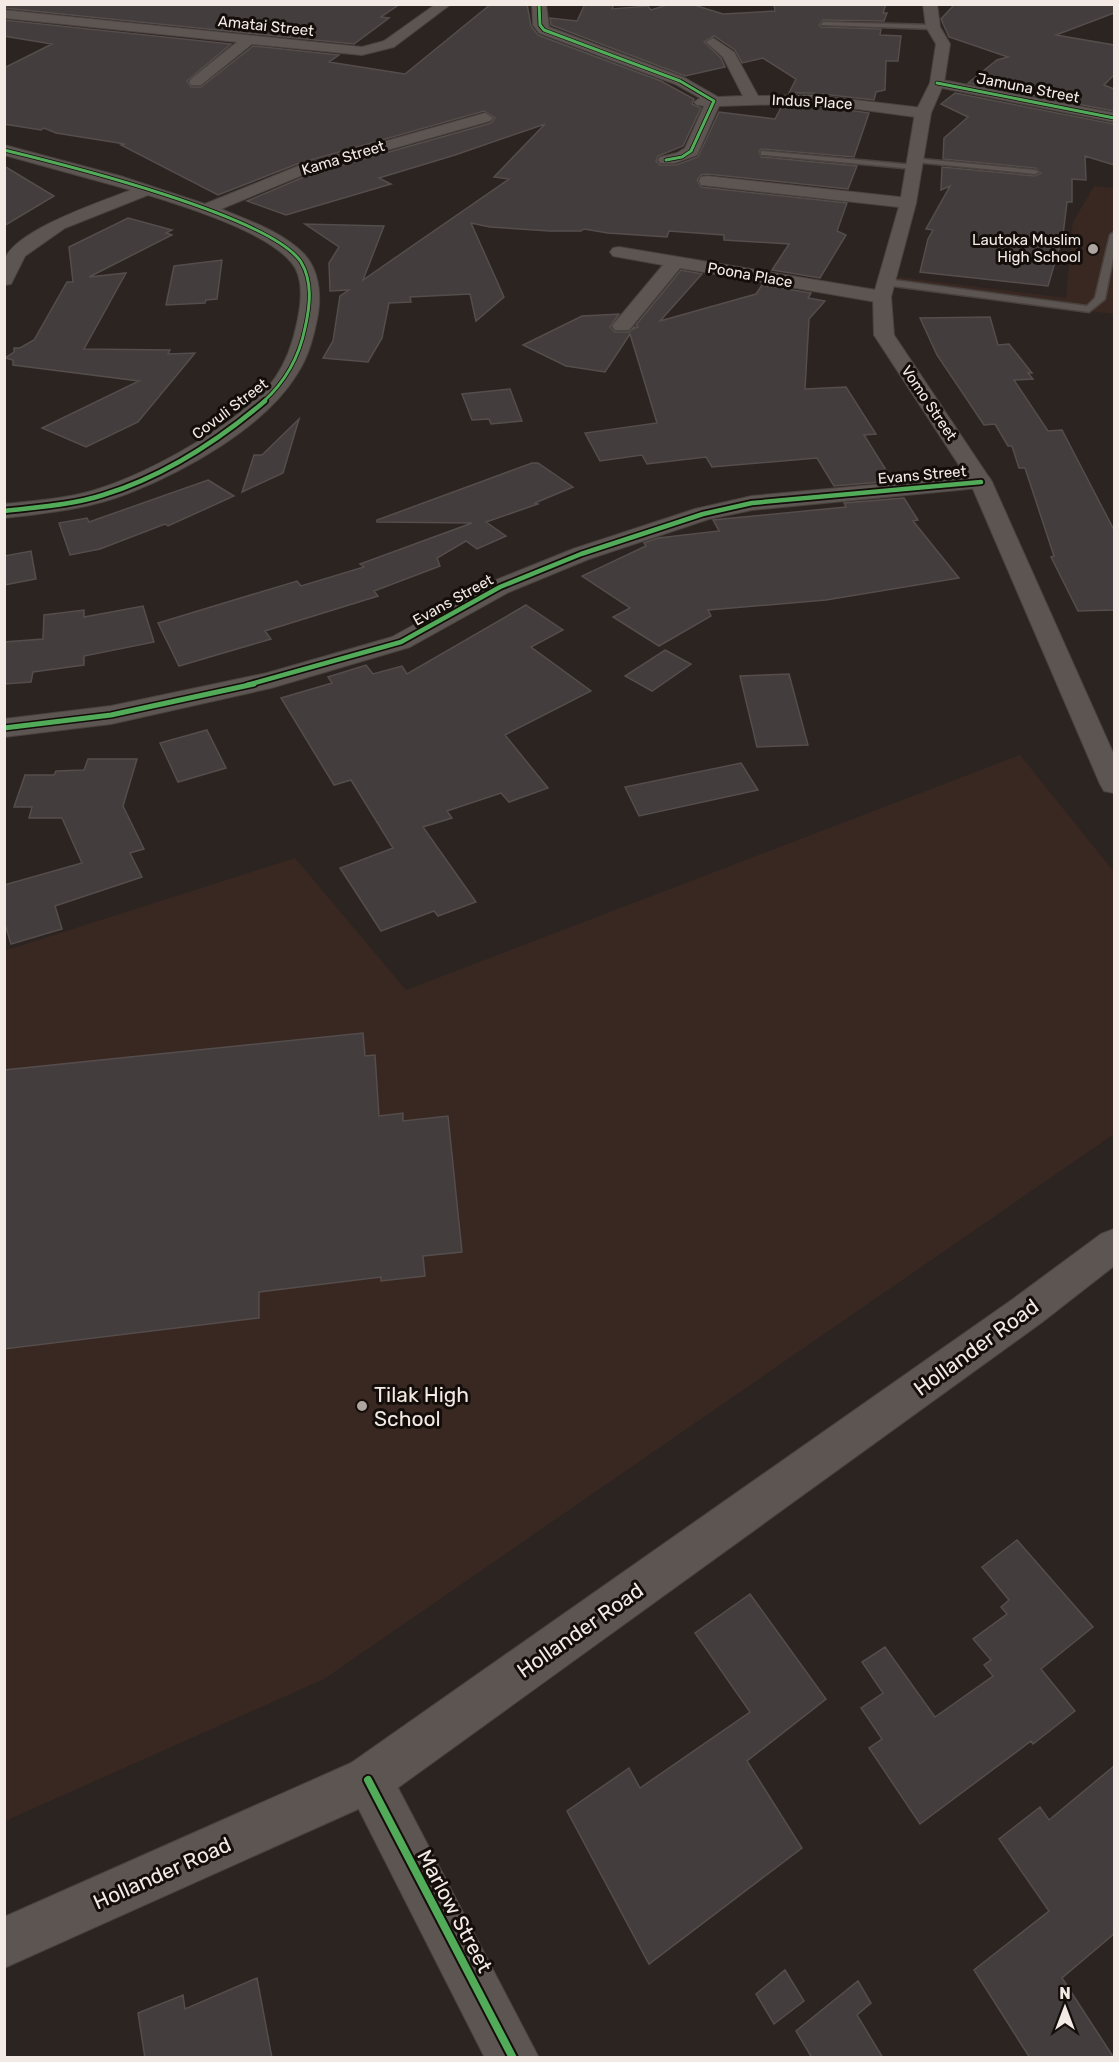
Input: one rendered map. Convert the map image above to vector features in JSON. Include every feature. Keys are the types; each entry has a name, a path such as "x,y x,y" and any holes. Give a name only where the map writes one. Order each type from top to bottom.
{"street":[{"name":"Amatai Street","path":"4,14 362,51 381,48 399,39 445,4"},
{"path":"539,4 540,25 544,30 588,45 704,93 708,101 697,146 685,156 666,160"},
{"name":"Vomo Street","path":"930,4 933,27 943,44 937,83 923,113 908,203 884,290 884,336 981,482 1114,784"},
{"path":"196,82 248,40"},
{"path":"713,42 729,55 752,99"},
{"name":"Jamuna Street","path":"937,83 1114,117"},
{"name":"Indus Place","path":"708,101 813,99 923,113"},
{"name":"Kama Street","path":"205,210 303,169 486,117"},
{"name":"Covuli Street","path":"4,150 84,169 205,210 276,239 299,258 311,298 299,351 278,388 260,405 211,442 157,472 104,495 4,511"},
{"path":"707,181 908,203"},
{"path":"4,280 18,253 59,224 146,190"},
{"name":"Poona Place","path":"619,252 675,262 884,290"},
{"path":"622,326 675,262"},
{"name":"Evans Street","path":"4,728 111,715 271,680 401,642 500,587 581,554 703,514 752,503 981,482"},
{"name":"Hollander Road","path":"4,1943 368,1780 1027,1311 1114,1245"},
{"name":"Marlow Street","path":"368,1780 513,2058"}],"lane":[{"path":"823,24 933,27"},
{"path":"764,153 1035,172"},
{"path":"884,290 1089,309 1100,299 1114,235"}],"shaded area":[{"name":"Lautoka Muslim High School","path":"1094,186 1114,188 1114,314 895,288 899,277 1066,298 1073,222"},
{"name":"Tilak High School","path":"1020,755 1114,872 1114,1134 324,1679 5,1821 4,951 295,858 406,990"}],"building":[{"path":"4,4 400,4 381,17 389,18 354,44 4,8"},
{"path":"491,4 527,4 531,26 538,35 661,81 694,99 692,104 701,108 683,146 658,156 656,161 660,165 676,165 698,157 719,112 775,119 782,106 813,105 869,113 854,157 761,149 759,151 761,157 857,166 848,189 707,174 701,175 697,180 701,187 847,203 837,231 846,235 820,278 772,270 789,244 724,240 724,235 669,231 667,237 584,229 581,231 550,231 490,227 471,223 504,297 476,321 470,294 410,297 411,302 389,303 382,338 368,362 323,358 333,341 340,296 349,290 330,291 329,263 339,247 305,224 384,226 363,280 509,179 494,177 545,124 379,178 391,184 286,215 247,201 311,174 491,123 495,118 484,111 297,164 218,195 121,145 125,144 56,133 44,128 41,130 4,124 4,68 52,44 4,36 4,20 231,44 187,81 191,87 201,87 253,46 339,55 329,62 405,74"},
{"path":"585,4 614,4 612,9 648,6 651,10 670,4 691,4 723,14 775,11 774,4 886,4 883,13 887,13 884,21 823,20 819,25 821,27 881,29 880,35 901,36 898,61 886,61 885,90 876,92 874,100 813,93 789,93 796,79 763,58 742,63 735,50 714,36 704,42 721,58 725,67 685,76 551,25 550,18 577,21"},
{"path":"955,4 1114,4 1114,13 1056,35 1114,45 1114,75 1104,85 1114,89 1114,111 968,83 997,60 1008,57 949,37 941,19"},
{"path":"955,93 1114,124 1114,165 1085,156 1086,180 1072,179 1072,202 1067,202 1063,235 1048,286 920,272 928,239 933,230 926,229 950,186 941,190 942,167 1035,176 1041,173 1035,168 943,159 944,138 968,117 941,104"},
{"path":"4,166 54,196 4,226"},
{"path":"128,218 172,230 166,233 172,235 89,277 126,273 84,349 170,350 168,354 195,353 138,422 86,447 42,428 139,381 13,365 13,360 5,358 14,352 14,348 20,348 34,340 67,282 73,282 69,247"},
{"path":"222,260 217,299 206,300 205,303 166,305 174,266"},
{"path":"681,270 702,274 660,321 756,294 762,285 811,293 808,298 825,301 809,319 805,389 846,387 876,434 864,435 893,481 834,486 817,458 712,467 706,457 647,464 642,455 600,461 585,433 657,423 630,334 605,372 566,366 523,345 582,316 619,314 610,327 615,332 629,332 635,326 633,329 638,327 636,325"},
{"path":"990,317 998,345 1009,344 1032,373 1028,373 1033,379 1014,380 1048,431 1062,430 1114,530 1114,610 1078,611 1051,557 1054,556 1025,468 1019,468 1012,446 1008,446 995,424 984,425 937,355 920,318"},
{"path":"510,389 522,421 491,424 489,419 472,420 462,394"},
{"path":"299,419 283,473 242,492 254,455 262,455"},
{"path":"532,463 538,463 573,487 535,503 538,504 486,522 506,536 477,549 466,541 437,558 440,566 374,591 378,596 265,631 271,639 179,666 158,623 297,581 301,586 364,567 360,564 472,523 377,522 377,520"},
{"path":"208,480 234,496 168,526 165,524 100,549 70,555 59,523 87,518 89,522"},
{"path":"904,498 918,520 913,521 959,578 826,600 708,610 711,616 659,646 613,617 630,608 582,576 658,538 719,531 713,520 846,507 844,503"},
{"path":"31,551 36,579 4,585 4,556"},
{"path":"526,605 563,630 531,647 591,691 505,735 548,788 509,802 501,793 447,811 452,818 423,827 476,902 438,916 434,911 381,931 340,868 393,848 351,780 334,785 281,698 332,683 328,677 366,665 373,674 402,666 407,674"},
{"path":"143,606 154,642 84,656 84,665 33,672 31,682 4,684 4,642 43,639 44,615 84,610 84,617"},
{"path":"665,650 691,664 652,691 625,676"},
{"path":"789,674 808,745 757,747 740,676"},
{"path":"207,730 226,768 178,782 160,743"},
{"path":"88,759 137,759 123,806 144,849 130,853 142,877 55,906 62,929 11,944 4,921 4,885 82,863 62,818 29,818 32,807 14,807 25,775 54,775 56,771 84,770"},
{"path":"741,763 758,790 639,816 625,787"},
{"path":"363,1033 365,1056 375,1055 379,1116 403,1113 403,1121 448,1116 462,1252 423,1256 425,1276 381,1281 381,1277 259,1292 259,1318 4,1349 4,1070"},
{"path":"1017,1540 1093,1627 1041,1669 1075,1711 1033,1744 1031,1741 920,1824 869,1748 882,1739 861,1708 883,1693 862,1662 885,1647 935,1717 993,1676 984,1665 991,1660 973,1639 1007,1614 1001,1607 1009,1600 982,1567"},
{"path":"750,1594 826,1699 747,1761 802,1848 649,1964 567,1811 629,1768 640,1788 750,1712 695,1633"},
{"path":"1114,1766 1114,1934 1062,1978 1114,2058 1030,2058 974,1970 1049,1911 999,1839 1040,1807 1049,1820"},
{"path":"785,1970 804,2001 774,2024 756,1994"},
{"path":"257,1978 272,2058 145,2058 138,2013 183,1995 185,2009"},
{"path":"858,1981 871,2003 857,2015 883,2058 812,2058 796,2031"}],"cycle path":[{"path":"539,4 540,25 544,30 680,81 714,101 691,151 682,157 666,160"},
{"path":"937,83 1114,118"},
{"path":"4,150 162,194 250,227 281,244 299,259 307,275 310,300 302,341 293,365 284,379 265,401 222,434 171,465 103,495 66,503 4,511"},
{"path":"4,728 111,715 271,680 401,642 500,587 581,554 703,514 752,503 981,482"},
{"path":"368,1780 513,2058"}],"place":[{"name":"Lautoka Muslim High School","path":"1093,249"},
{"name":"Tilak High School","path":"362,1406"}]}
